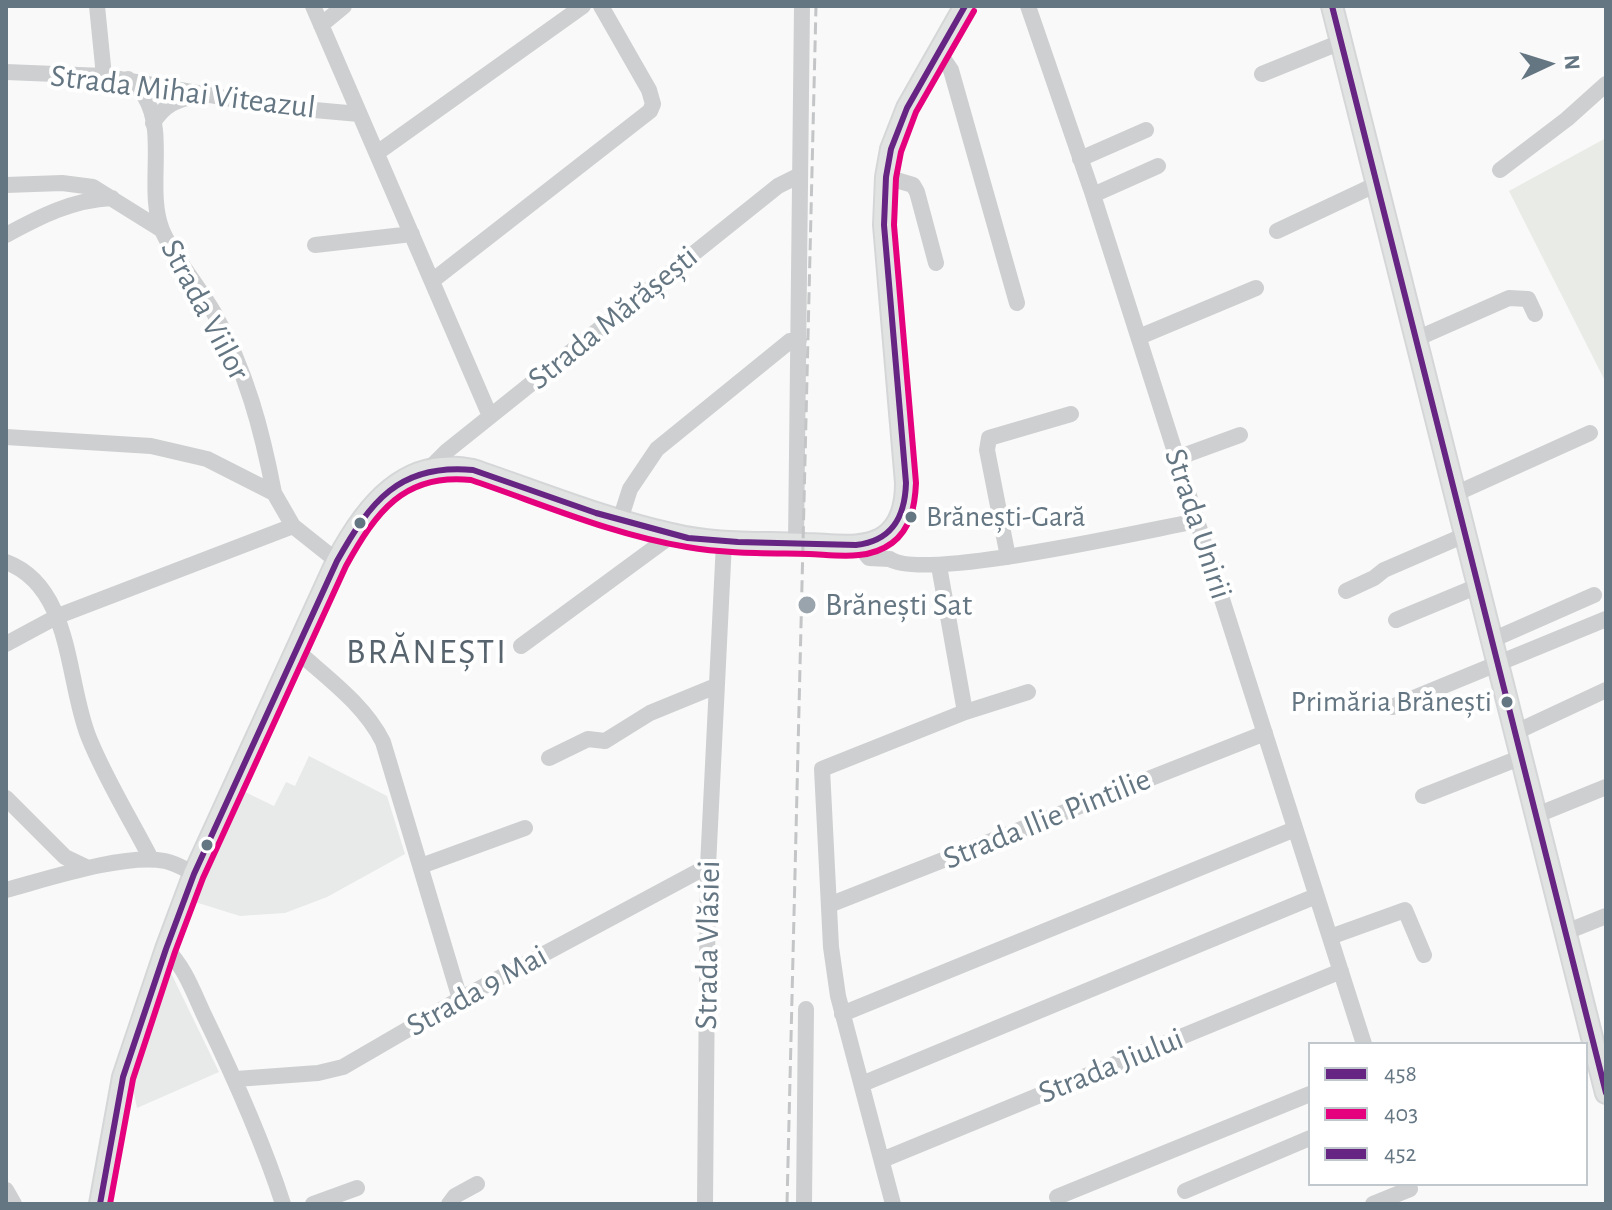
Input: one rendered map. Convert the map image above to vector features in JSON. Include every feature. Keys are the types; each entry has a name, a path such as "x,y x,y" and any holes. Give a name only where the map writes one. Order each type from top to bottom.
{"main road":[{"path":"100,1204 123,1077 194,874 337,561 353,533 389,492 410,476 430,468 447,466 473,470 672,535 724,542 858,544 880,539 894,528 902,511 906,483 884,225 886,177 898,128 965,6"},
{"path":"1332,6 1606,1093"}],"street":[{"path":"97,6 104,76"},
{"path":"313,6 490,416"},
{"path":"321,25 344,6"},
{"path":"377,153 583,6"},
{"path":"796,543 802,6"},
{"name":"Strada Unirii","path":"1028,6 1139,337 1363,1042"},
{"path":"432,281 650,111 653,104 649,90 610,11"},
{"path":"1262,74 1341,42"},
{"path":"938,51 951,70 1017,303"},
{"name":"Strada Mihai Viteazul","path":"6,72 104,76 270,106 359,114"},
{"path":"128,79 146,97 153,123"},
{"path":"1500,170 1567,119 1606,84"},
{"path":"153,123 171,103 205,95"},
{"name":"Strada Viilor","path":"153,123 156,192 162,230 214,313 239,364 265,444 274,493"},
{"path":"1080,159 1146,130"},
{"path":"1093,195 1158,166"},
{"name":"Strada Mărășești","path":"430,468 490,416 778,186 800,175"},
{"path":"886,177 913,185 936,263"},
{"path":"6,185 78,184 93,187 162,230"},
{"path":"1277,231 1377,184"},
{"path":"6,235 60,208 88,199 112,198"},
{"path":"315,245 412,234"},
{"path":"1139,337 1256,288"},
{"path":"1416,339 1509,298 1528,299 1535,314"},
{"path":"620,520 630,489 657,449 790,341 799,340"},
{"path":"1008,557 987,450 989,438 1071,414"},
{"path":"1455,494 1590,433"},
{"path":"1177,458 1240,435"},
{"path":"6,437 171,450 207,459 274,493 293,526 337,561"},
{"path":"858,544 869,558 939,566 1008,557 1197,521"},
{"path":"6,644 58,616 293,526"},
{"path":"890,559 896,549 894,528"},
{"path":"521,646 672,535"},
{"path":"1346,591 1384,570 1465,535"},
{"name":"Strada Vlăsiei","path":"703,1204 708,866 724,542"},
{"path":"6,562 29,574 58,616 81,715 90,740 151,859"},
{"path":"939,566 965,712"},
{"path":"1396,620 1478,586"},
{"path":"1492,640 1594,595"},
{"path":"1392,707 1606,619"},
{"path":"296,650 360,708 383,742 460,999"},
{"path":"549,758 588,739 605,741 650,713 716,686"},
{"path":"1516,732 1606,690"},
{"path":"893,1204 834,973 822,769 965,712 1028,692"},
{"name":"Strada Ilie Pintilie","path":"829,905 1265,733"},
{"path":"1423,796 1522,757"},
{"path":"1537,815 1606,787"},
{"path":"6,798 65,857 88,868"},
{"path":"421,866 525,828"},
{"path":"842,1014 1295,829"},
{"path":"6,890 88,868 151,859 176,864 194,874"},
{"name":"Strada 9 Mai","path":"236,1079 332,1071 708,866"},
{"path":"862,1084 1316,896"},
{"path":"1330,937 1405,910 1424,955"},
{"path":"1566,932 1606,916"},
{"path":"166,949 181,965 236,1079 266,1151 283,1204"},
{"name":"Strada Jiului","path":"882,1160 1341,971"},
{"path":"804,1204 806,1009"},
{"path":"1057,1197 1308,1095"},
{"path":"1185,1191 1308,1139"},
{"path":"449,1204 455,1196 477,1184"},
{"path":"313,1204 357,1188"},
{"path":"6,1190 14,1204"},
{"path":"1373,1204 1411,1192"}],"shaded area":[{"path":"1606,138 1606,378 1604,379 1509,191"},
{"path":"309,756 387,796 405,854 327,897 285,913 240,916 195,902 245,792 274,806 286,782 295,786"},
{"path":"171,973 219,1072 137,1108 133,1089 161,980"}],"railway":[{"path":"787,1204 816,6"}],"transit line":[{"name":"458","path":"100,1204 123,1077 194,874 337,561 362,521 390,491 406,480 425,473 447,469 473,470 596,513 688,538 738,542 856,545 879,538 894,525 903,506 906,483 884,225 886,177 891,149 907,108 965,6"},
{"name":"452","path":"1332,6 1606,1093"},
{"name":"403","path":"110,1204 133,1079 203,878 346,566 369,529 395,500 427,483 448,479 471,480 632,535 687,547 732,552 862,555 883,549 904,531 913,508 916,483 894,225 896,178 901,152 916,112 974,11"}],"place":[{"name":"Brănești-Gară","path":"911,517"},
{"name":"Brănești Sat","path":"807,605"},
{"name":"Primăria Brănești","path":"1507,702"}],"district":[{"name":"BRĂNEȘTI","path":"427,652"}]}
